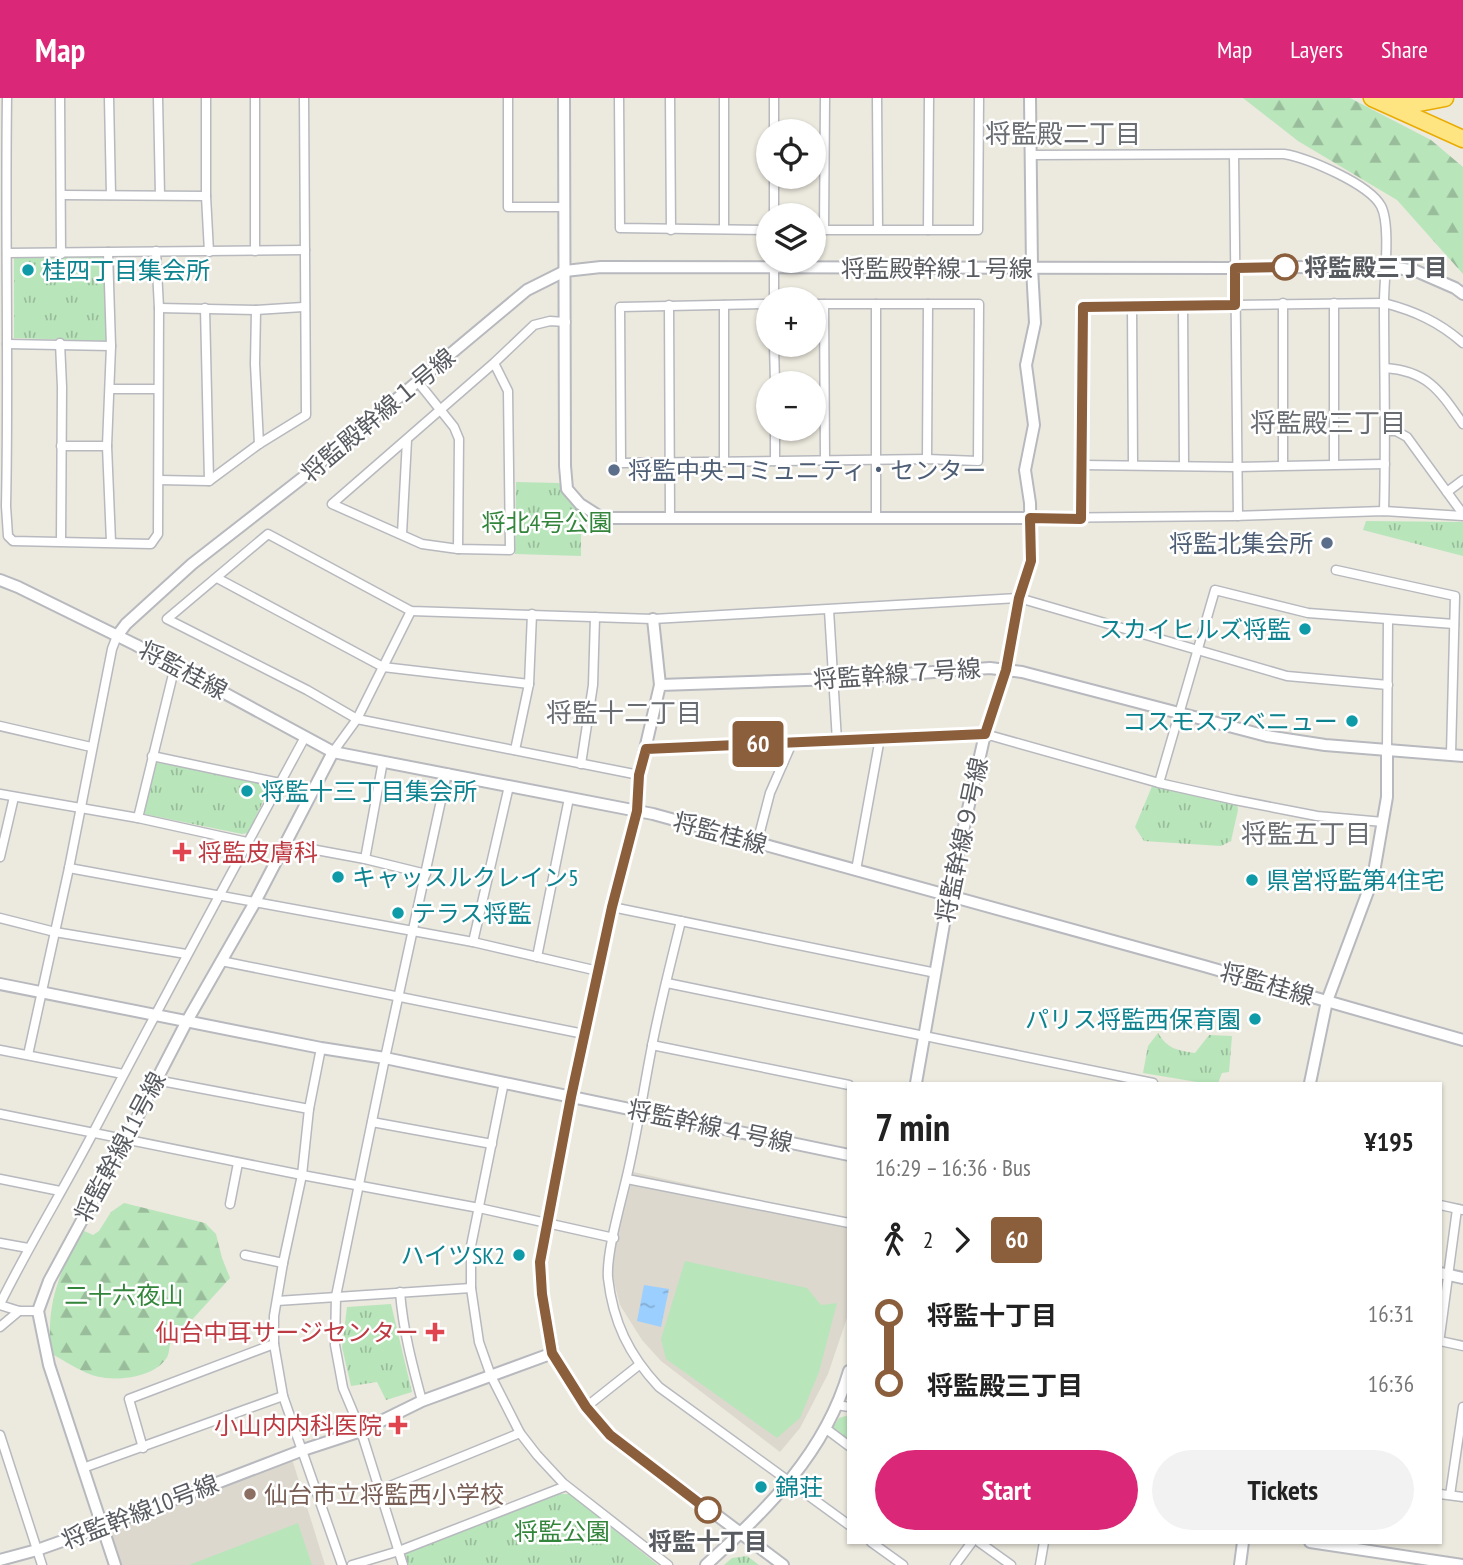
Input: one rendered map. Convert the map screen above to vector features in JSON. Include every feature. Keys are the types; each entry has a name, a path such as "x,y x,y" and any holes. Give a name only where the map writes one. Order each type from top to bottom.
{"highway":[{"path":"1375,100 1419,103 1445,98"},
{"path":"1375,100 1463,139"}],"street":[{"path":"7,98 3,129 2,186 7,253 3,506 8,536 13,541 151,544 158,534 159,308 156,251"},
{"path":"60,98 61,254"},
{"path":"109,98 111,195"},
{"path":"158,98 159,195"},
{"path":"206,98 209,252"},
{"path":"255,98 255,251"},
{"path":"159,480 209,481 259,444 306,415 303,307 304,98"},
{"path":"508,98 508,207 564,207"},
{"path":"564,98 567,489 580,504 601,518 1081,519 1384,511 1463,515"},
{"path":"619,98 620,228 756,230"},
{"path":"670,98 671,230"},
{"path":"724,98 724,229"},
{"path":"774,98 774,119"},
{"path":"824,203 825,98"},
{"path":"877,98 878,229"},
{"path":"928,230 929,98"},
{"path":"826,229 978,230 979,98"},
{"name":"将監幹線９号線","path":"915,1082 949,896 985,734 1006,670 1019,598 1031,561 1025,470 1034,425 1026,365 1035,323 1030,98"},
{"path":"1031,155 1284,154 1303,157 1370,192 1381,207 1386,221 1384,303 1387,431 1384,511"},
{"path":"1234,155 1238,516"},
{"path":"62,195 206,196"},
{"path":"7,253 305,250"},
{"path":"108,252 111,346 107,446 111,542"},
{"name":"将監殿幹線１号線","path":"117,636 126,624 191,564 301,479 527,290 565,271 601,267 756,265"},
{"name":"将監殿幹線１号線","path":"826,266 1235,268 1385,265 1416,271 1463,294"},
{"path":"1283,303 1283,465"},
{"path":"1334,303 1334,464"},
{"path":"1081,519 1083,307 1384,303 1414,311 1447,329 1463,343"},
{"path":"756,304 620,307 621,463 927,459 978,461 979,304 826,304"},
{"path":"876,304 876,518"},
{"path":"927,459 928,304"},
{"path":"669,305 670,517"},
{"path":"724,305 724,462"},
{"path":"1132,306 1133,465"},
{"path":"1183,306 1184,465"},
{"path":"159,308 256,310 303,307"},
{"path":"205,308 209,481"},
{"path":"256,310 255,364 259,444"},
{"path":"494,363 509,391 510,550 458,549 422,544 332,504 534,325 550,321 566,322"},
{"path":"7,344 111,346"},
{"path":"60,344 61,541"},
{"path":"824,357 825,460"},
{"path":"1385,368 1404,369 1421,376 1439,390 1463,424"},
{"path":"418,382 454,427 459,439 458,549"},
{"path":"110,388 157,390"},
{"path":"1387,431 1396,431 1407,437 1463,515"},
{"path":"402,534 407,440"},
{"path":"775,441 775,461"},
{"path":"61,446 107,446"},
{"path":"1082,465 1237,467 1385,464"},
{"path":"1447,492 1463,480"},
{"path":"639,775 357,719 307,690 167,619 268,534 411,611 653,619 1019,598 1287,676 1388,685"},
{"path":"1336,570 1455,596 1451,754"},
{"path":"216,578 383,667 529,684"},
{"name":"将監桂線","path":"0,580 117,636 333,752 637,811 1463,1040"},
{"path":"1159,783 1215,590 1308,613 1454,624"},
{"path":"829,610 837,741"},
{"path":"333,752 357,719 411,611"},
{"path":"515,750 529,684 531,614"},
{"path":"581,764 593,685 595,617"},
{"path":"653,619 660,685 639,775 637,811 612,907 571,1097 540,1262 542,1294 552,1353 586,1407 610,1435 783,1565"},
{"path":"1310,1082 1327,1002 1373,878 1384,822 1387,797 1388,620"},
{"path":"28,1055 69,868 91,747 117,636"},
{"path":"138,818 175,666"},
{"name":"将監幹線７号線","path":"660,685 835,679 990,668 1022,672 1178,715 1267,736 1325,745 1463,756"},
{"path":"0,726 91,747"},
{"path":"646,749 985,734 1159,783 1317,816 1384,822"},
{"path":"115,1565 49,1365 38,1311 19,1311 0,1304 217,896 305,737"},
{"path":"856,870 880,738"},
{"path":"757,843 770,793 792,743"},
{"name":"将監幹線11号線","path":"38,1311 49,1281 187,1021 254,904 333,752"},
{"path":"152,756 280,783"},
{"path":"365,859 383,761"},
{"path":"403,1565 361,1431 343,1388 335,1345 336,1296 447,773"},
{"path":"473,942 509,786"},
{"path":"0,794 138,818 247,842"},
{"path":"0,857 14,797"},
{"path":"537,957 569,798"},
{"path":"284,844 426,874"},
{"path":"69,868 473,942 598,971"},
{"path":"612,907 936,972"},
{"path":"0,918 55,932 186,954"},
{"path":"681,921 652,1045 641,1112 614,1238 608,1275 615,1317 625,1342 639,1365 659,1387 847,1524"},
{"path":"220,961 584,1034"},
{"path":"667,983 924,1035 1113,1079 1143,1082"},
{"name":"将監幹線４号線","path":"0,984 321,1048 385,1058 847,1154"},
{"path":"652,1045 847,1085"},
{"path":"321,1048 309,1109 302,1175 274,1316 274,1344 283,1396 342,1565"},
{"path":"0,1050 123,1074"},
{"path":"156,1080 309,1109"},
{"path":"504,1082 471,1246 471,1288 479,1342 491,1376 520,1433 537,1455 566,1486 668,1565"},
{"path":"0,1114 125,1141 479,1208 614,1238"},
{"path":"372,1122 492,1144"},
{"path":"230,1204 238,1163"},
{"path":"0,1179 60,1191"},
{"path":"627,1179 847,1223"},
{"path":"1442,1205 1460,1209 1444,1274 1442,1306"},
{"path":"0,1242 28,1248"},
{"path":"245,1255 283,1262"},
{"path":"1444,1274 1463,1278"},
{"path":"277,1301 471,1288"},
{"path":"400,1292 408,1351 422,1401"},
{"path":"0,1327 19,1311"},
{"path":"1442,1339 1463,1346"},
{"path":"143,1448 129,1399 274,1344"},
{"name":"将監幹線10号線","path":"0,1560 102,1527 303,1450 361,1431 422,1401 552,1353"},
{"path":"586,1407 639,1365"},
{"path":"706,1565 790,1482 825,1428 843,1406 847,1383"},
{"path":"83,1468 283,1396"},
{"path":"1450,1495 1463,1407"},
{"path":"825,1428 847,1444"},
{"path":"380,1490 520,1433"},
{"path":"0,1436 42,1565"},
{"path":"352,1565 399,1551 566,1486"},
{"path":"1442,1494 1463,1497"},
{"path":"875,1544 903,1565"},
{"path":"955,1565 971,1544"},
{"path":"982,1544 1010,1565"},
{"path":"1040,1565 1044,1544"},
{"path":"1240,1565 1243,1544"},
{"path":"1323,1544 1408,1561 1463,1565"}],"shaded area":[{"path":"629,1171 847,1220 847,1318 828,1374 800,1428 780,1452 661,1361 642,1340 620,1305 609,1263"},
{"name":"仙台市立将監西小学校","path":"292,1459 325,1565 118,1565 104,1529"}],"green space":[{"path":"1243,98 1350,98 1431,140 1463,167 1463,274 1397,200 1298,141"},
{"path":"103,256 106,341 14,338 14,257"},
{"name":"将北4号公園","path":"516,482 559,483 581,514 581,556 515,554"},
{"path":"1366,521 1463,522 1463,556 1363,530"},
{"path":"155,762 266,784 269,789 248,833 144,814"},
{"path":"1153,784 1237,804 1231,841 1221,846 1144,841 1135,827"},
{"path":"1158,1033 1173,1048 1195,1053 1209,1035 1232,1036 1229,1072 1222,1073 1218,1082 1197,1082 1143,1073 1148,1046"},
{"name":"二十六夜山","path":"124,1203 205,1223 216,1234 230,1278 170,1344 167,1357 159,1366 131,1377 100,1377 52,1354 52,1305 67,1260 82,1230 93,1235 99,1231 111,1212"},
{"path":"685,1261 807,1288 821,1305 837,1303 819,1372 800,1418 777,1438 666,1359 661,1339"},
{"path":"391,1304 412,1392 386,1400 377,1382 351,1386 342,1347 347,1307"},
{"path":"847,1416 847,1440 832,1429 839,1418"},
{"name":"将監公園","path":"560,1494 570,1494 658,1565 406,1565 406,1552"},
{"path":"298,1523 312,1565 189,1565"},
{"path":"747,1556 759,1565 724,1565 732,1558"}],"water":[{"path":"644,1285 669,1289 661,1327 637,1321"}],"bus line":[{"name":"60","path":"708,1510 610,1435 586,1407 569,1384 552,1353 542,1294 540,1262 571,1097 612,907 635,823 639,775 646,749 985,734 1006,670 1019,598 1031,561 1030,518 1081,519 1083,307 1235,305 1235,268 1285,267"}],"place":[{"name":"将監殿三丁目","path":"1285,267"},
{"name":"桂四丁目集会所","path":"28,270"},
{"name":"将監中央コミュニティ・センター","path":"614,470"},
{"name":"将監北集会所","path":"1327,543"},
{"name":"スカイヒルズ将監","path":"1305,629"},
{"name":"コスモスアベニュー","path":"1352,721"},
{"name":"将監十三丁目集会所","path":"247,791"},
{"name":"将監皮膚科","path":"182,852"},
{"name":"キャッスルクレイン5","path":"338,877"},
{"name":"県営将監第4住宅","path":"1252,880"},
{"name":"テラス将監","path":"398,913"},
{"name":"パリス将監西保育園","path":"1255,1019"},
{"name":"ハイツSK2","path":"519,1255"},
{"name":"仙台中耳サージセンター","path":"435,1332"},
{"name":"小山内内科医院","path":"398,1425"},
{"name":"錦荘","path":"761,1487"},
{"name":"仙台市立将監西小学校","path":"250,1494"},
{"name":"将監十丁目","path":"708,1510"}],"district":[{"name":"将監殿二丁目","path":"1063,133"},
{"name":"将監殿三丁目","path":"1328,422"},
{"name":"将監十二丁目","path":"624,712"},
{"name":"将監五丁目","path":"1306,833"}]}
